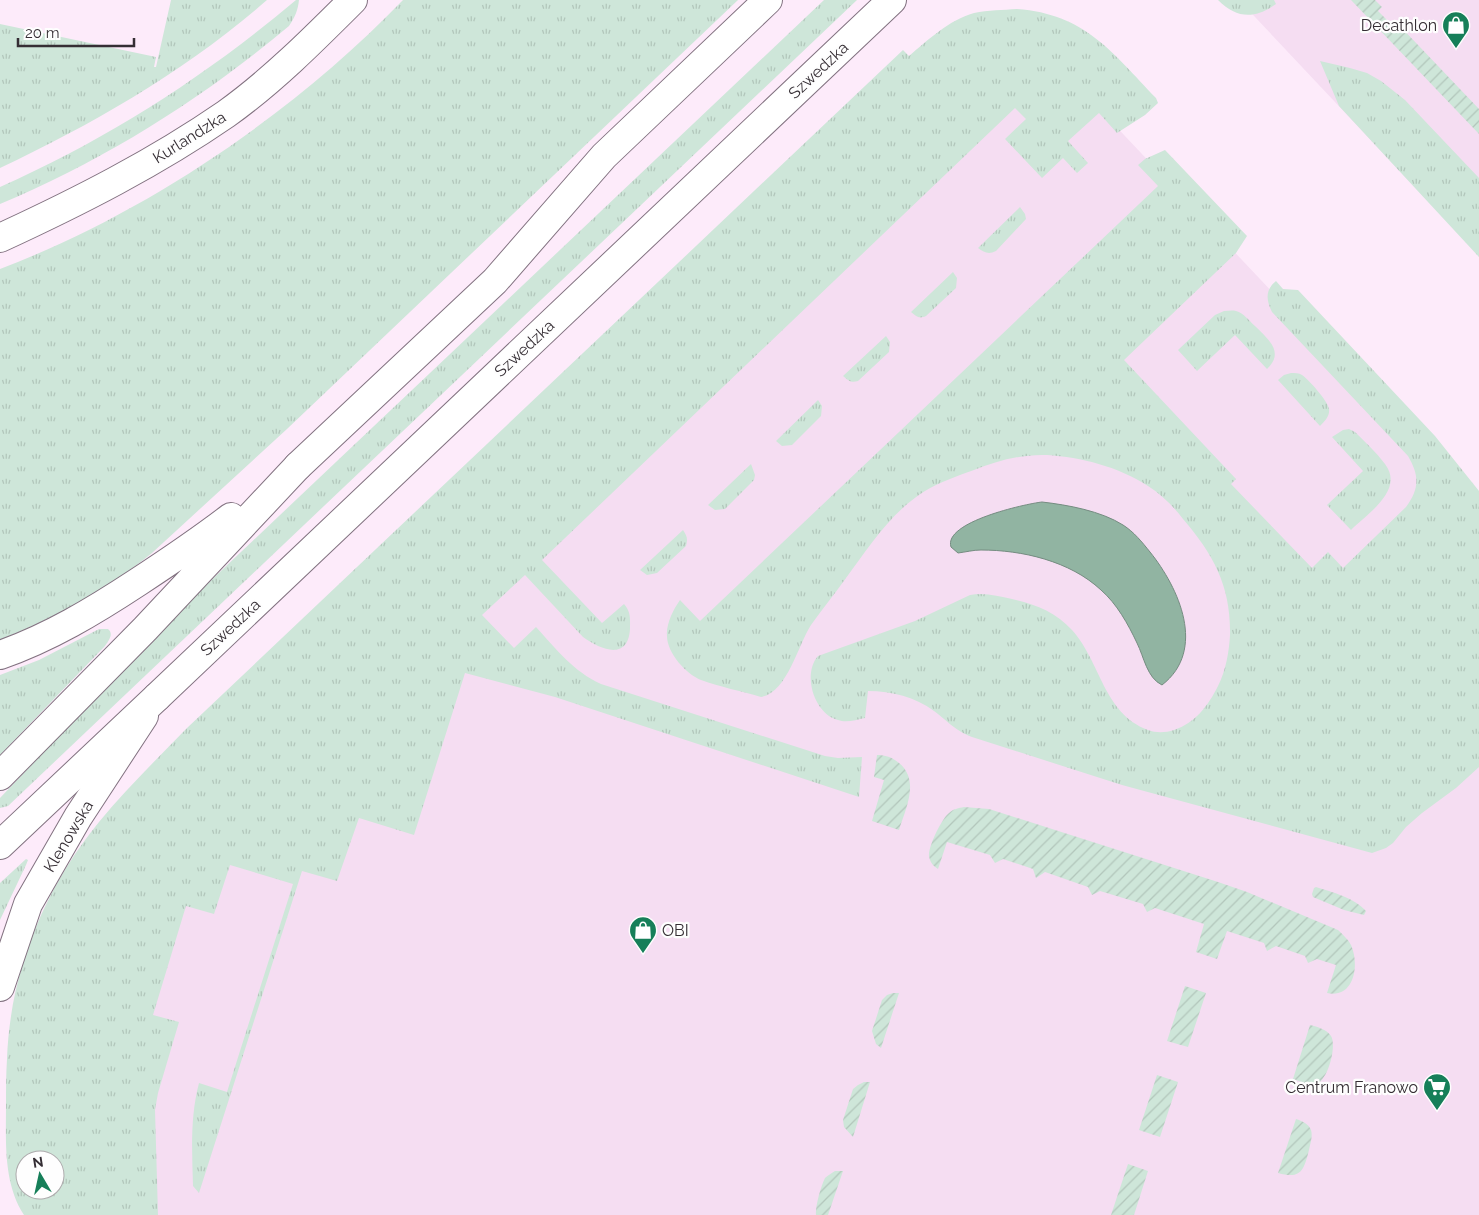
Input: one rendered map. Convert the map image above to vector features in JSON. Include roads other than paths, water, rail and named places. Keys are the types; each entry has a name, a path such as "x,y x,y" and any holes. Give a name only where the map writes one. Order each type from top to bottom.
{"street":[{"name":"Kurlandzka","path":"0,238 62,209 138,169 226,113 276,73 354,0"},
{"path":"0,776 145,629 298,466 495,281 604,156 768,0"},
{"name":"Szwedzka","path":"157,697 892,0"},
{"path":"0,655 21,648 88,615 197,544 298,466"},
{"path":"0,845 157,697"},
{"name":"Klenowska","path":"0,987 28,904 78,817 157,697"}],"place":[{"name":"Decathlon","path":"1456,49"},
{"name":"OBI","path":"643,954"},
{"name":"Centrum Franowo","path":"1437,1111"}]}
